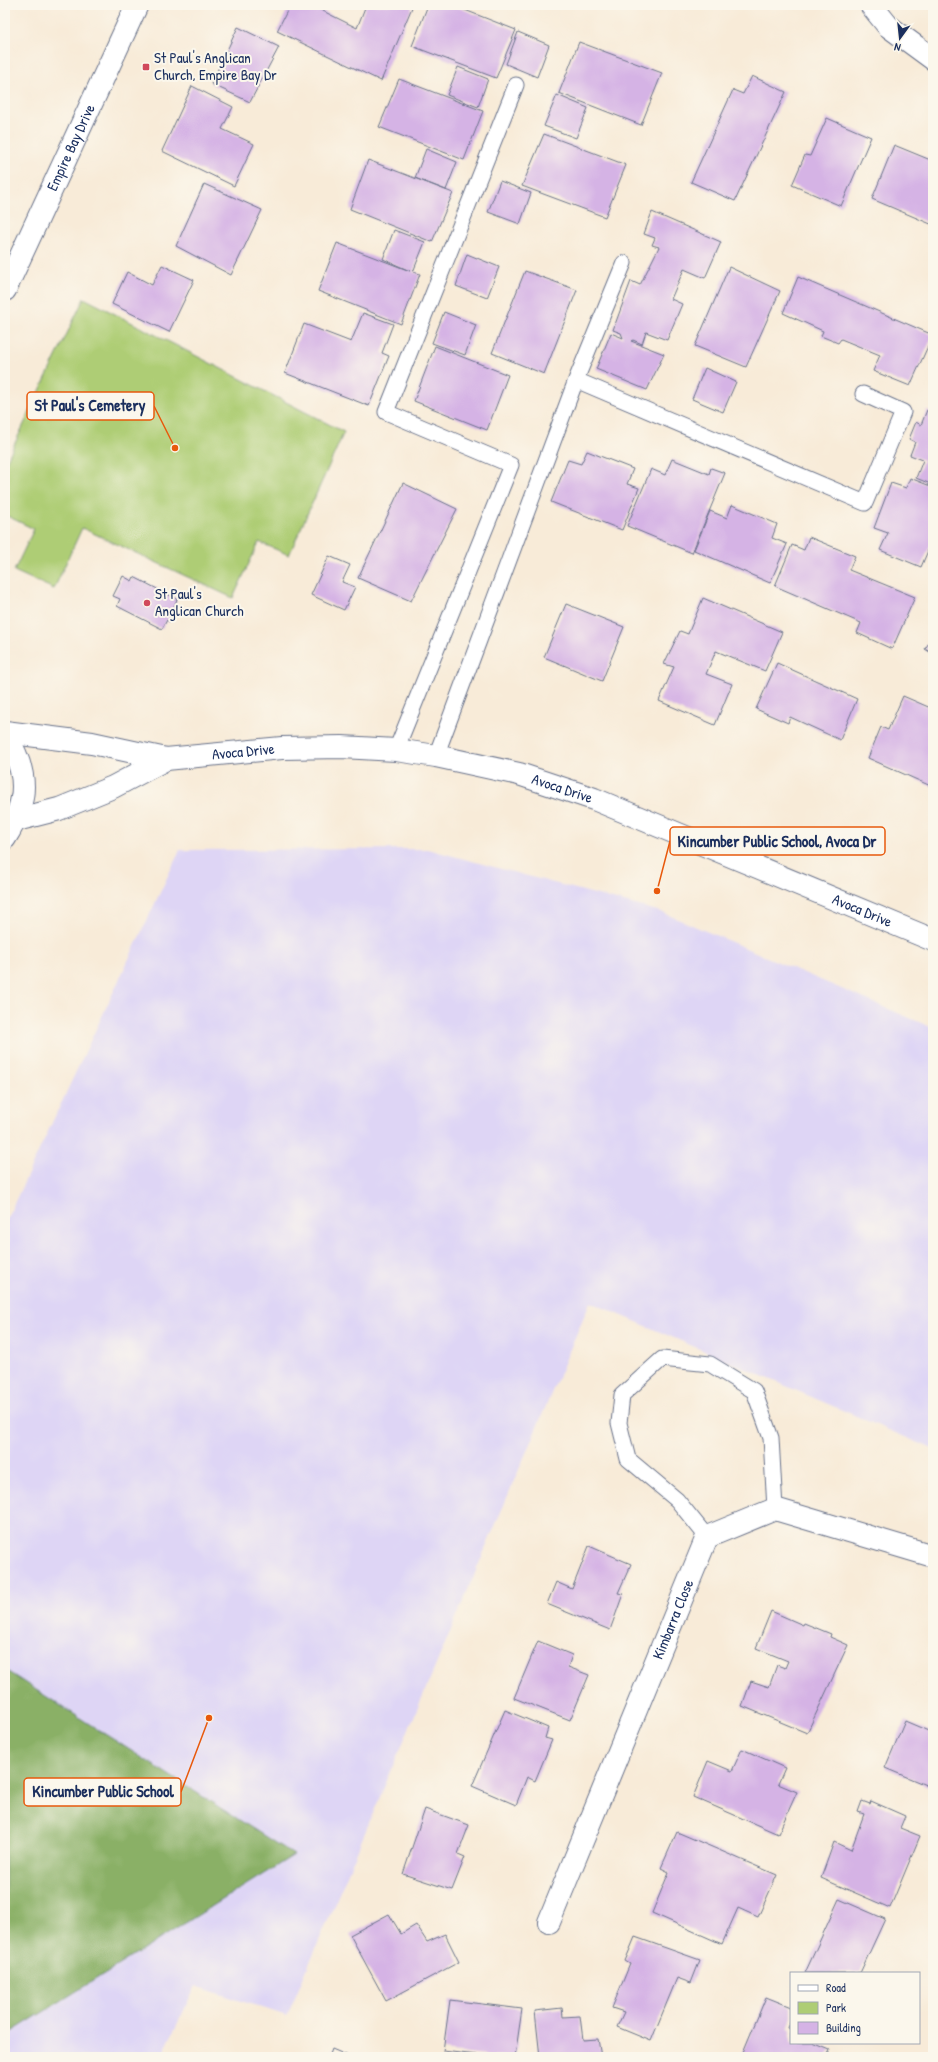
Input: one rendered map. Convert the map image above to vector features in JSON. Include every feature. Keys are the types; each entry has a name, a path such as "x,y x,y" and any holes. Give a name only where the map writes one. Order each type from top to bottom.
{"main road":[{"name":"Empire Bay Drive","path":"5,290 137,5"},
{"path":"871,5 888,26 933,59"},
{"path":"5,733 16,752 23,775 23,798 11,829"},
{"name":"Avoca Drive","path":"5,733 92,743 166,759 282,748 342,747 396,750 436,756 519,774 594,799 933,940"},
{"name":"Avoca Drive","path":"11,829 113,787 166,759"},
{"path":"707,1537 775,1509 933,1556"},
{"name":"Kimbarra Close","path":"549,1922 707,1537"}],"lane":[{"path":"396,750 510,465 386,412 516,85"},
{"path":"436,756 576,380 624,263"},
{"path":"576,380 865,503 904,412 863,394"},
{"path":"707,1537 677,1500 628,1459 619,1423 622,1395 662,1359 710,1364 754,1391 771,1438 775,1509"}],"shaded area":[{"path":"427,849 661,912 933,1028 933,1449 590,1302 287,2016 196,1986 161,2057 5,2057 5,1223 180,850"}],"green space":[{"path":"84,298 344,432 289,555 259,542 233,598 82,528 54,589 14,571 34,529 5,515 5,464"},
{"path":"5,1670 294,1855 5,2036"}],"building":[{"path":"290,5 311,5 357,28 366,5 413,5 381,81 277,31"},
{"path":"428,5 452,5 516,30 496,78 412,46"},
{"path":"238,27 279,47 250,102 211,84"},
{"path":"518,32 549,45 537,77 506,64"},
{"path":"579,42 662,73 641,125 559,93"},
{"path":"458,67 488,79 478,107 447,95"},
{"path":"752,76 786,92 735,201 691,182 733,90 743,94"},
{"path":"399,79 483,111 464,160 379,127"},
{"path":"192,86 233,107 222,129 254,144 234,186 162,151"},
{"path":"557,95 588,108 576,138 544,126"},
{"path":"827,118 871,137 841,206 792,185 805,155 810,156"},
{"path":"544,134 626,165 605,217 522,186"},
{"path":"894,145 933,161 933,225 872,199"},
{"path":"426,149 457,162 446,190 415,178"},
{"path":"368,160 453,193 432,242 350,209"},
{"path":"500,181 531,193 520,224 488,212"},
{"path":"204,184 262,210 231,275 176,246"},
{"path":"652,212 721,242 705,278 684,269 671,299 682,304 667,340 646,332 642,344 633,340 631,341 664,354 647,390 596,369 611,333 623,338 621,333 613,330 631,281 640,285 659,247 652,245 655,238 644,234"},
{"path":"394,230 425,242 413,272 420,274 401,324 318,291 337,243 410,271 383,259"},
{"path":"467,254 499,267 487,298 456,286"},
{"path":"162,265 194,280 169,332 112,304 127,272 152,285"},
{"path":"729,267 780,291 746,367 695,346"},
{"path":"525,271 577,290 544,374 492,353"},
{"path":"798,277 933,335 910,386 873,371 880,355 841,339 838,343 821,336 823,331 783,313"},
{"path":"444,312 476,325 465,355 432,343"},
{"path":"363,313 393,324 382,353 389,356 369,406 285,373 304,324 351,342"},
{"path":"435,346 508,375 487,430 414,401"},
{"path":"705,368 736,382 723,412 692,399"},
{"path":"927,410 933,413 933,485 916,478 923,460 910,455 915,442 909,439 916,422 921,425"},
{"path":"587,451 633,469 627,484 639,488 622,530 551,502 568,460 581,464"},
{"path":"672,459 709,474 711,468 725,473 692,553 627,526 651,469 665,475"},
{"path":"910,478 933,487 933,539 921,567 880,550 888,533 874,528 891,483 906,488"},
{"path":"403,483 457,509 411,601 358,578"},
{"path":"732,505 777,524 772,538 787,544 770,583 694,550 710,511 727,518"},
{"path":"809,537 855,556 849,570 915,597 892,649 857,633 861,623 775,586 792,545 804,550"},
{"path":"329,556 350,565 342,582 355,587 344,610 311,595"},
{"name":"St Paul's Anglican Church","path":"123,576 132,581 134,577 177,599 174,607 177,608 170,622 167,620 162,629 117,606 120,599 113,596"},
{"path":"703,598 782,632 765,671 716,651 706,674 732,684 715,725 659,701 674,667 664,664 680,631 688,634"},
{"path":"566,604 624,627 602,681 544,657"},
{"path":"933,636 933,654 925,649"},
{"path":"777,663 857,699 840,740 790,717 788,723 756,709"},
{"path":"903,696 933,709 933,787 868,758 881,727 888,730"},
{"path":"589,1546 631,1564 618,1593 623,1594 610,1630 547,1604 556,1582 572,1589"},
{"path":"771,1611 803,1625 804,1623 831,1634 830,1637 848,1645 807,1733 742,1706 751,1681 769,1687 777,1665 785,1668 788,1661 756,1648"},
{"path":"538,1641 572,1655 568,1667 589,1675 570,1720 514,1698"},
{"path":"505,1710 548,1728 545,1738 552,1740 535,1781 527,1777 516,1805 472,1786"},
{"path":"905,1721 933,1733 933,1788 885,1768"},
{"path":"742,1749 785,1768 778,1784 797,1792 778,1834 693,1797 708,1761 732,1771"},
{"path":"862,1801 870,1804 871,1801 905,1816 900,1828 920,1836 890,1908 821,1878 834,1842 851,1850 864,1814 858,1812"},
{"path":"425,1809 469,1825 458,1854 465,1857 452,1890 403,1874"},
{"path":"677,1832 777,1875 758,1917 738,1908 722,1944 652,1913 669,1872 661,1868"},
{"path":"839,1899 885,1919 860,1972 805,1972"},
{"path":"389,1914 401,1934 416,1925 427,1942 445,1934 459,1962 386,2001 350,1935"},
{"path":"635,1937 700,1960 691,1983 677,1978 651,2041 617,2027 624,2012 612,2008 630,1964 625,1961"},
{"path":"766,1997 790,2007 790,2023 788,2028 790,2029 790,2044 815,2044 830,2050 827,2057 741,2057"},
{"path":"450,2000 522,2009 515,2057 494,2057 443,2051"},
{"path":"562,2008 563,2017 580,2016 583,2040 598,2039 601,2057 540,2057 535,2011"},
{"path":"332,2049 351,2057 329,2057"}],"place":[{"name":"St Paul's Anglican Church, Empire Bay Dr","path":"146,67"},
{"name":"St Paul's Cemetery","path":"175,448"},
{"name":"St Paul's Anglican Church","path":"147,603"},
{"name":"Kincumber Public School, Avoca Dr","path":"657,891"},
{"name":"Kincumber Public School","path":"209,1718"}]}
